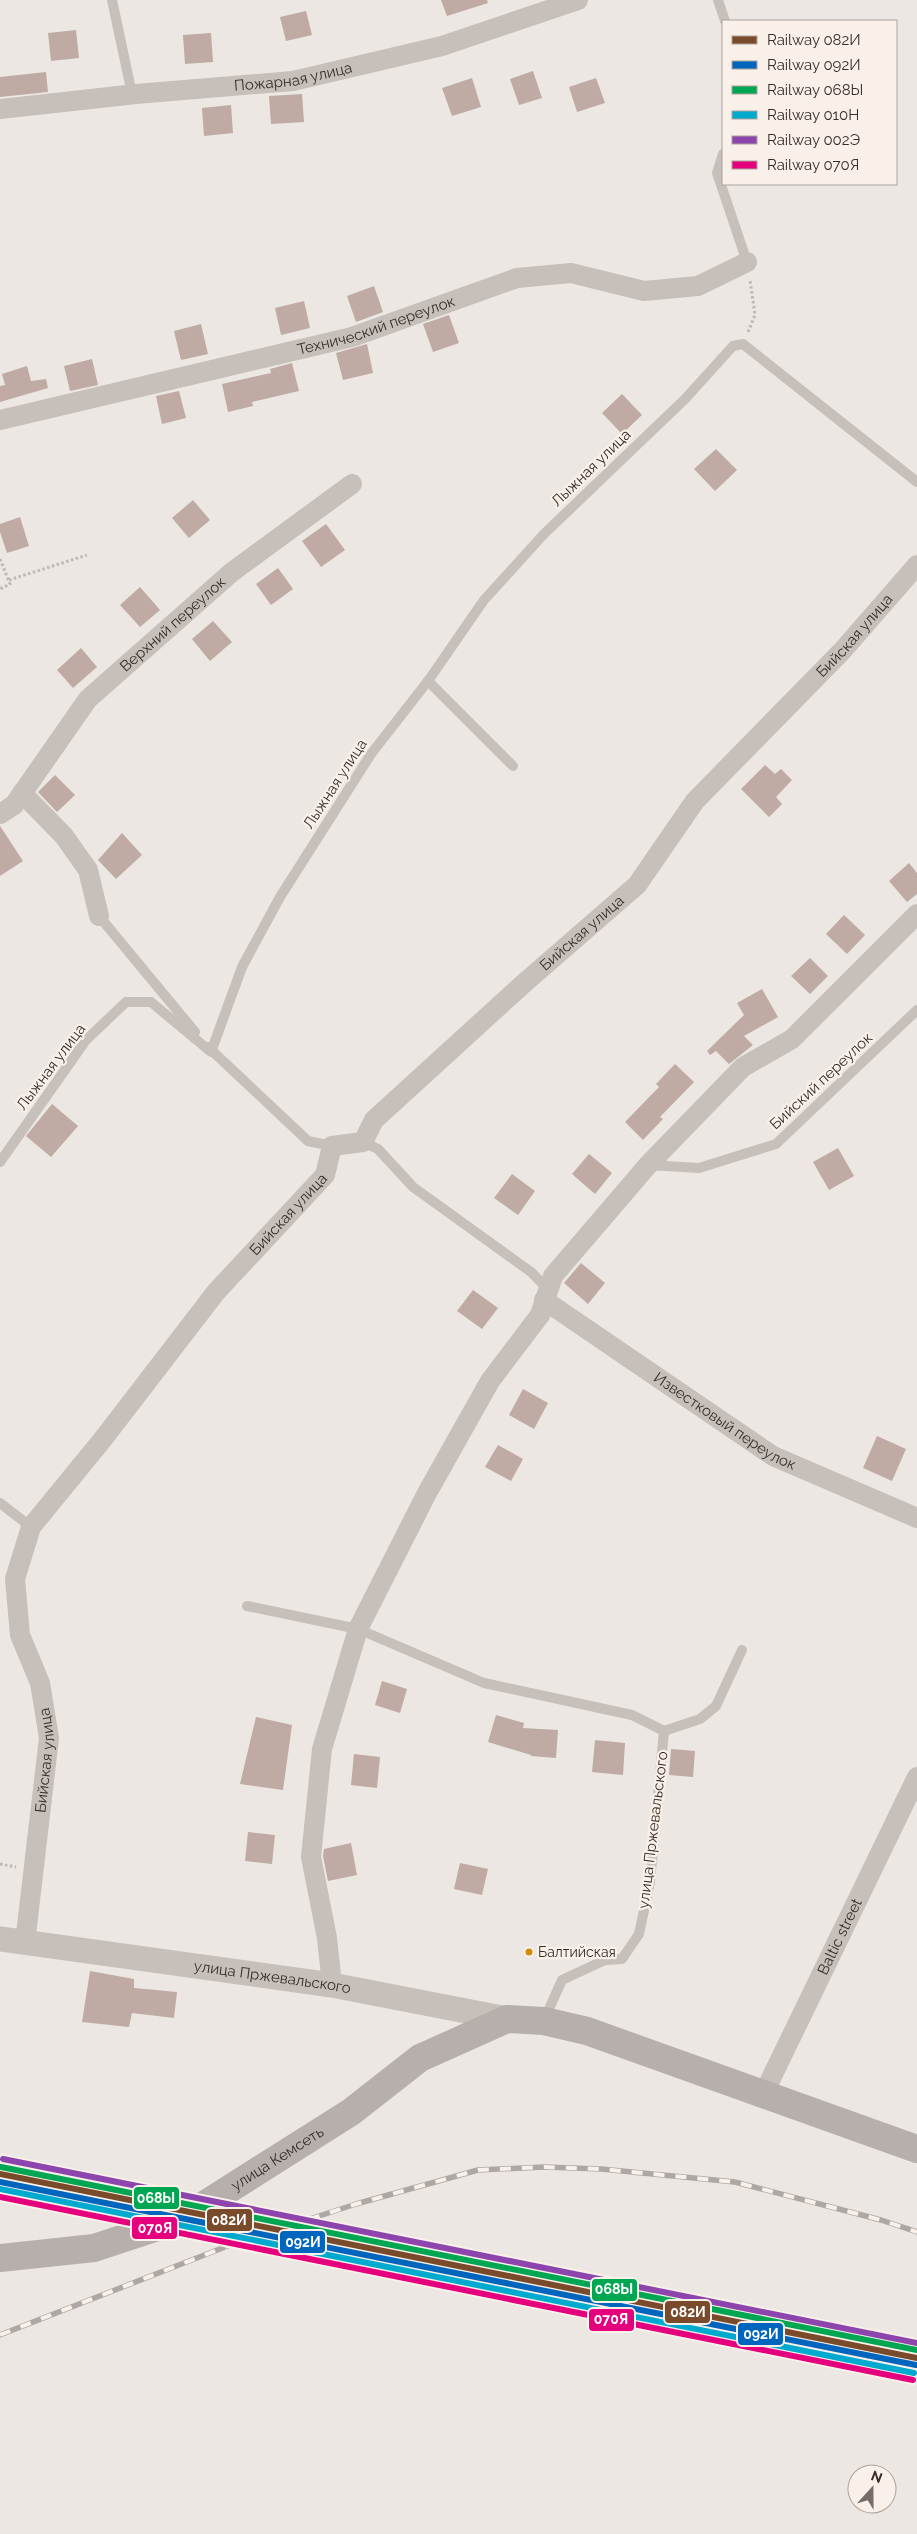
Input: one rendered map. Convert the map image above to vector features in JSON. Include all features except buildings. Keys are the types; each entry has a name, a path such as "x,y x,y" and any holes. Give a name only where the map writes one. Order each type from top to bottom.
{"main road":[{"name":"улица Пржевальского","path":"508,2019 544,2021 587,2031 917,2149"},
{"name":"улица Кемсеть","path":"0,2258 94,2248 182,2219 351,2112 420,2058 508,2019"}],"street":[{"name":"Пожарная улица","path":"0,109 132,94 293,81 442,46 578,0"},
{"name":"Технический переулок","path":"0,420 352,337 516,278 571,273 644,291 698,286 747,262"},
{"name":"Верхний переулок","path":"0,814 14,805 88,699 232,572 352,484"},
{"name":"Бийская улица","path":"364,1142 374,1120 522,985 637,884 695,801 844,650 917,565"},
{"path":"22,793 64,836 88,870 99,916"},
{"path":"332,1985 327,1938 311,1856 322,1749 358,1629 427,1493 490,1381 540,1315 553,1276 648,1165 743,1067 792,1039 917,914"},
{"path":"332,1146 364,1142"},
{"name":"Бийская улица","path":"25,1943 48,1738 40,1683 20,1635 15,1579 31,1527 103,1438 216,1292 325,1175 332,1146"},
{"name":"Известковый переулок","path":"546,1295 772,1456 917,1518"},
{"name":"Baltic street","path":"763,2095 917,1777"},
{"name":"улица Пржевальского","path":"0,1939 332,1985 508,2019"}],"lane":[{"path":"112,0 132,94"},
{"path":"718,0 725,20"},
{"path":"722,157 717,173 747,262"},
{"path":"743,344 917,482"},
{"name":"Лыжная улица","path":"0,1162 86,1040 126,1002 151,1002 211,1052 242,967 280,898 371,754 428,681 484,600 544,534 685,399 733,346 743,344"},
{"path":"428,681 513,766"},
{"path":"99,916 211,1052 308,1141 332,1146"},
{"name":"Бийский переулок","path":"648,1165 699,1168 776,1144 917,1010"},
{"name":"Известковый переулок","path":"364,1142 378,1149 413,1187 531,1272 546,1295"},
{"path":"0,1503 31,1527"},
{"name":"улица Пржевальского","path":"246,1606 358,1629 484,1683 632,1715 664,1731 650,1882 639,1934 622,1959 605,1960 562,1980 544,2021"},
{"path":"664,1731 700,1719 716,1706 742,1650"}],"path":[{"path":"743,344 755,314 747,262"},
{"path":"9,580 86,555"},
{"path":"0,559 10,584 0,590"}],"railway":[{"path":"0,2335 230,2245 356,2204 478,2170 544,2167 601,2169 735,2182 881,2220 917,2232"}],"rail line":[{"name":"002Э","path":"3,2159 917,2343"},
{"name":"068Ы","path":"1,2167 917,2350"},
{"name":"082И","path":"0,2174 917,2358"},
{"name":"092И","path":"0,2182 916,2365"},
{"name":"010Н","path":"0,2189 914,2373"},
{"name":"070Я","path":"0,2197 913,2380"}],"place":[{"name":"Балтийская","path":"529,1952"}]}
